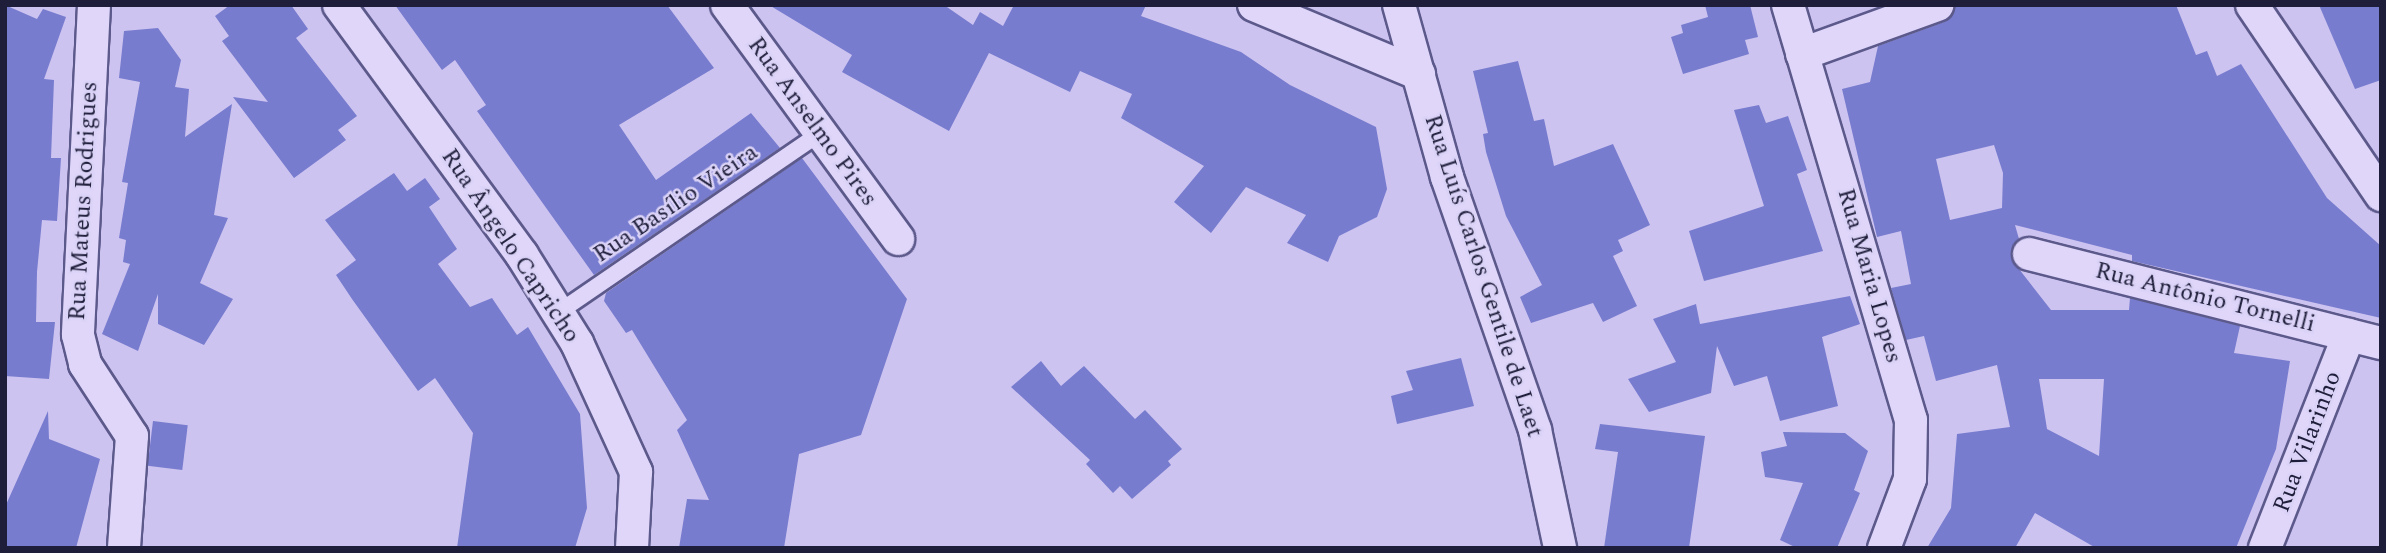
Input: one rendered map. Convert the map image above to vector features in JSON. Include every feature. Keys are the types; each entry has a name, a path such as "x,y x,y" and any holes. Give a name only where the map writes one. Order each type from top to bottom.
{"street":[{"name":"Rua Mateus Rodrigues","path":"94,5 78,335 85,364 132,436 124,548"},
{"name":"Rua Ângelo Capricho","path":"339,5 559,312 627,442 638,500 632,548"},
{"name":"Rua Anselmo Pires","path":"727,5 898,239"},
{"path":"1254,5 1419,74"},
{"name":"Rua Luís Carlos Gentile de Laet","path":"1399,5 1447,177 1535,430 1560,548"},
{"name":"Rua Maria Lopes","path":"1788,5 1911,420 1910,479 1884,548"},
{"path":"1802,54 1937,5"},
{"path":"2252,5 2381,195"},
{"name":"Rua Antônio Tornelli","path":"2029,254 2381,343"},
{"name":"Rua Vilarinho","path":"2265,548 2349,335"}],"lane":[{"name":"Rua Basílio Vieira","path":"559,312 819,134"}],"building":[{"path":"5,5 37,19 43,9 66,17 44,79 54,80 51,158 61,158 57,221 42,220 37,272 36,322 55,322 49,379 5,376"},
{"path":"230,5 291,5 308,29 296,38 357,116 338,130 346,140 294,178 233,97 268,102 222,41 229,36 215,16"},
{"path":"395,5 667,5 714,68 619,125 656,180 751,113 780,148 594,275 477,111 486,105 455,60 442,70"},
{"path":"769,5 944,5 973,25 980,12 1003,26 1014,5 1146,5 1141,16 1241,52 1290,85 1376,127 1387,189 1377,217 1339,236 1328,262 1287,243 1306,215 1246,187 1211,233 1174,202 1204,166 1121,118 1132,94 1080,71 1070,92 989,53 949,131 842,72 852,55"},
{"path":"1705,5 1750,5 1758,37 1745,40 1749,54 1683,74 1671,37 1683,33 1681,25 1708,17"},
{"path":"1955,5 2176,5 2196,55 2207,51 2217,76 2241,64 2327,198 2381,246 2381,318 2132,261 2132,255 2015,225 2019,239 2012,260 2051,310 2129,310 2130,298 2240,326 2234,353 2290,361 2276,449 2236,548 2096,548 2035,513 2015,548 1927,548 1951,508 1957,434 2010,427 1997,365 1936,381 1924,336 1906,340 1891,288 1911,284 1901,231 1877,237 1842,89 1870,82 1878,46 1944,22","holes":["1994,145 2003,173 2002,208 1950,220 1936,159","2039,379 2104,379 2099,456 2047,429"]},
{"path":"2319,5 2381,5 2381,80 2355,89"},
{"path":"158,28 181,60 175,87 189,89 185,137 232,104 214,215 228,218 200,283 233,299 204,345 158,324 158,294 138,351 102,334 130,264 123,262 126,240 119,238 128,183 122,182 140,82 119,78 124,31"},
{"path":"1518,61 1534,121 1544,119 1554,166 1613,144 1650,225 1618,240 1623,251 1613,256 1637,306 1603,322 1593,303 1531,323 1520,297 1542,285 1506,216 1486,152 1483,134 1488,133 1473,71"},
{"path":"1759,105 1766,123 1788,116 1807,170 1797,174 1823,251 1704,281 1689,231 1764,206 1734,110"},
{"path":"802,158 907,299 861,435 799,454 784,548 679,548 687,499 709,500 677,430 687,420 632,330 626,333 604,301 606,293"},
{"path":"394,173 407,191 425,178 440,199 429,207 457,249 438,264 470,307 492,298 517,335 528,327 580,414 587,508 575,548 457,548 473,433 435,378 418,391 352,299 336,275 356,260 325,220"},
{"path":"1850,296 1860,324 1822,337 1838,406 1780,421 1767,376 1734,386 1717,346 1711,393 1649,412 1628,379 1676,362 1653,319 1696,304 1700,324"},
{"path":"1461,358 1474,406 1397,424 1391,396 1413,390 1406,371"},
{"path":"1041,361 1061,386 1084,366 1135,419 1145,410 1182,449 1168,461 1171,465 1132,499 1120,486 1113,493 1086,464 1090,460 1011,387"},
{"path":"48,411 49,439 100,459 76,548 5,548 5,507"},
{"path":"153,421 188,425 182,470 148,466"},
{"path":"1600,424 1705,436 1689,548 1604,548 1618,452 1595,449"},
{"path":"1783,432 1845,433 1868,451 1854,490 1860,493 1837,548 1797,548 1780,540 1803,483 1765,477 1761,452 1787,446"}]}
